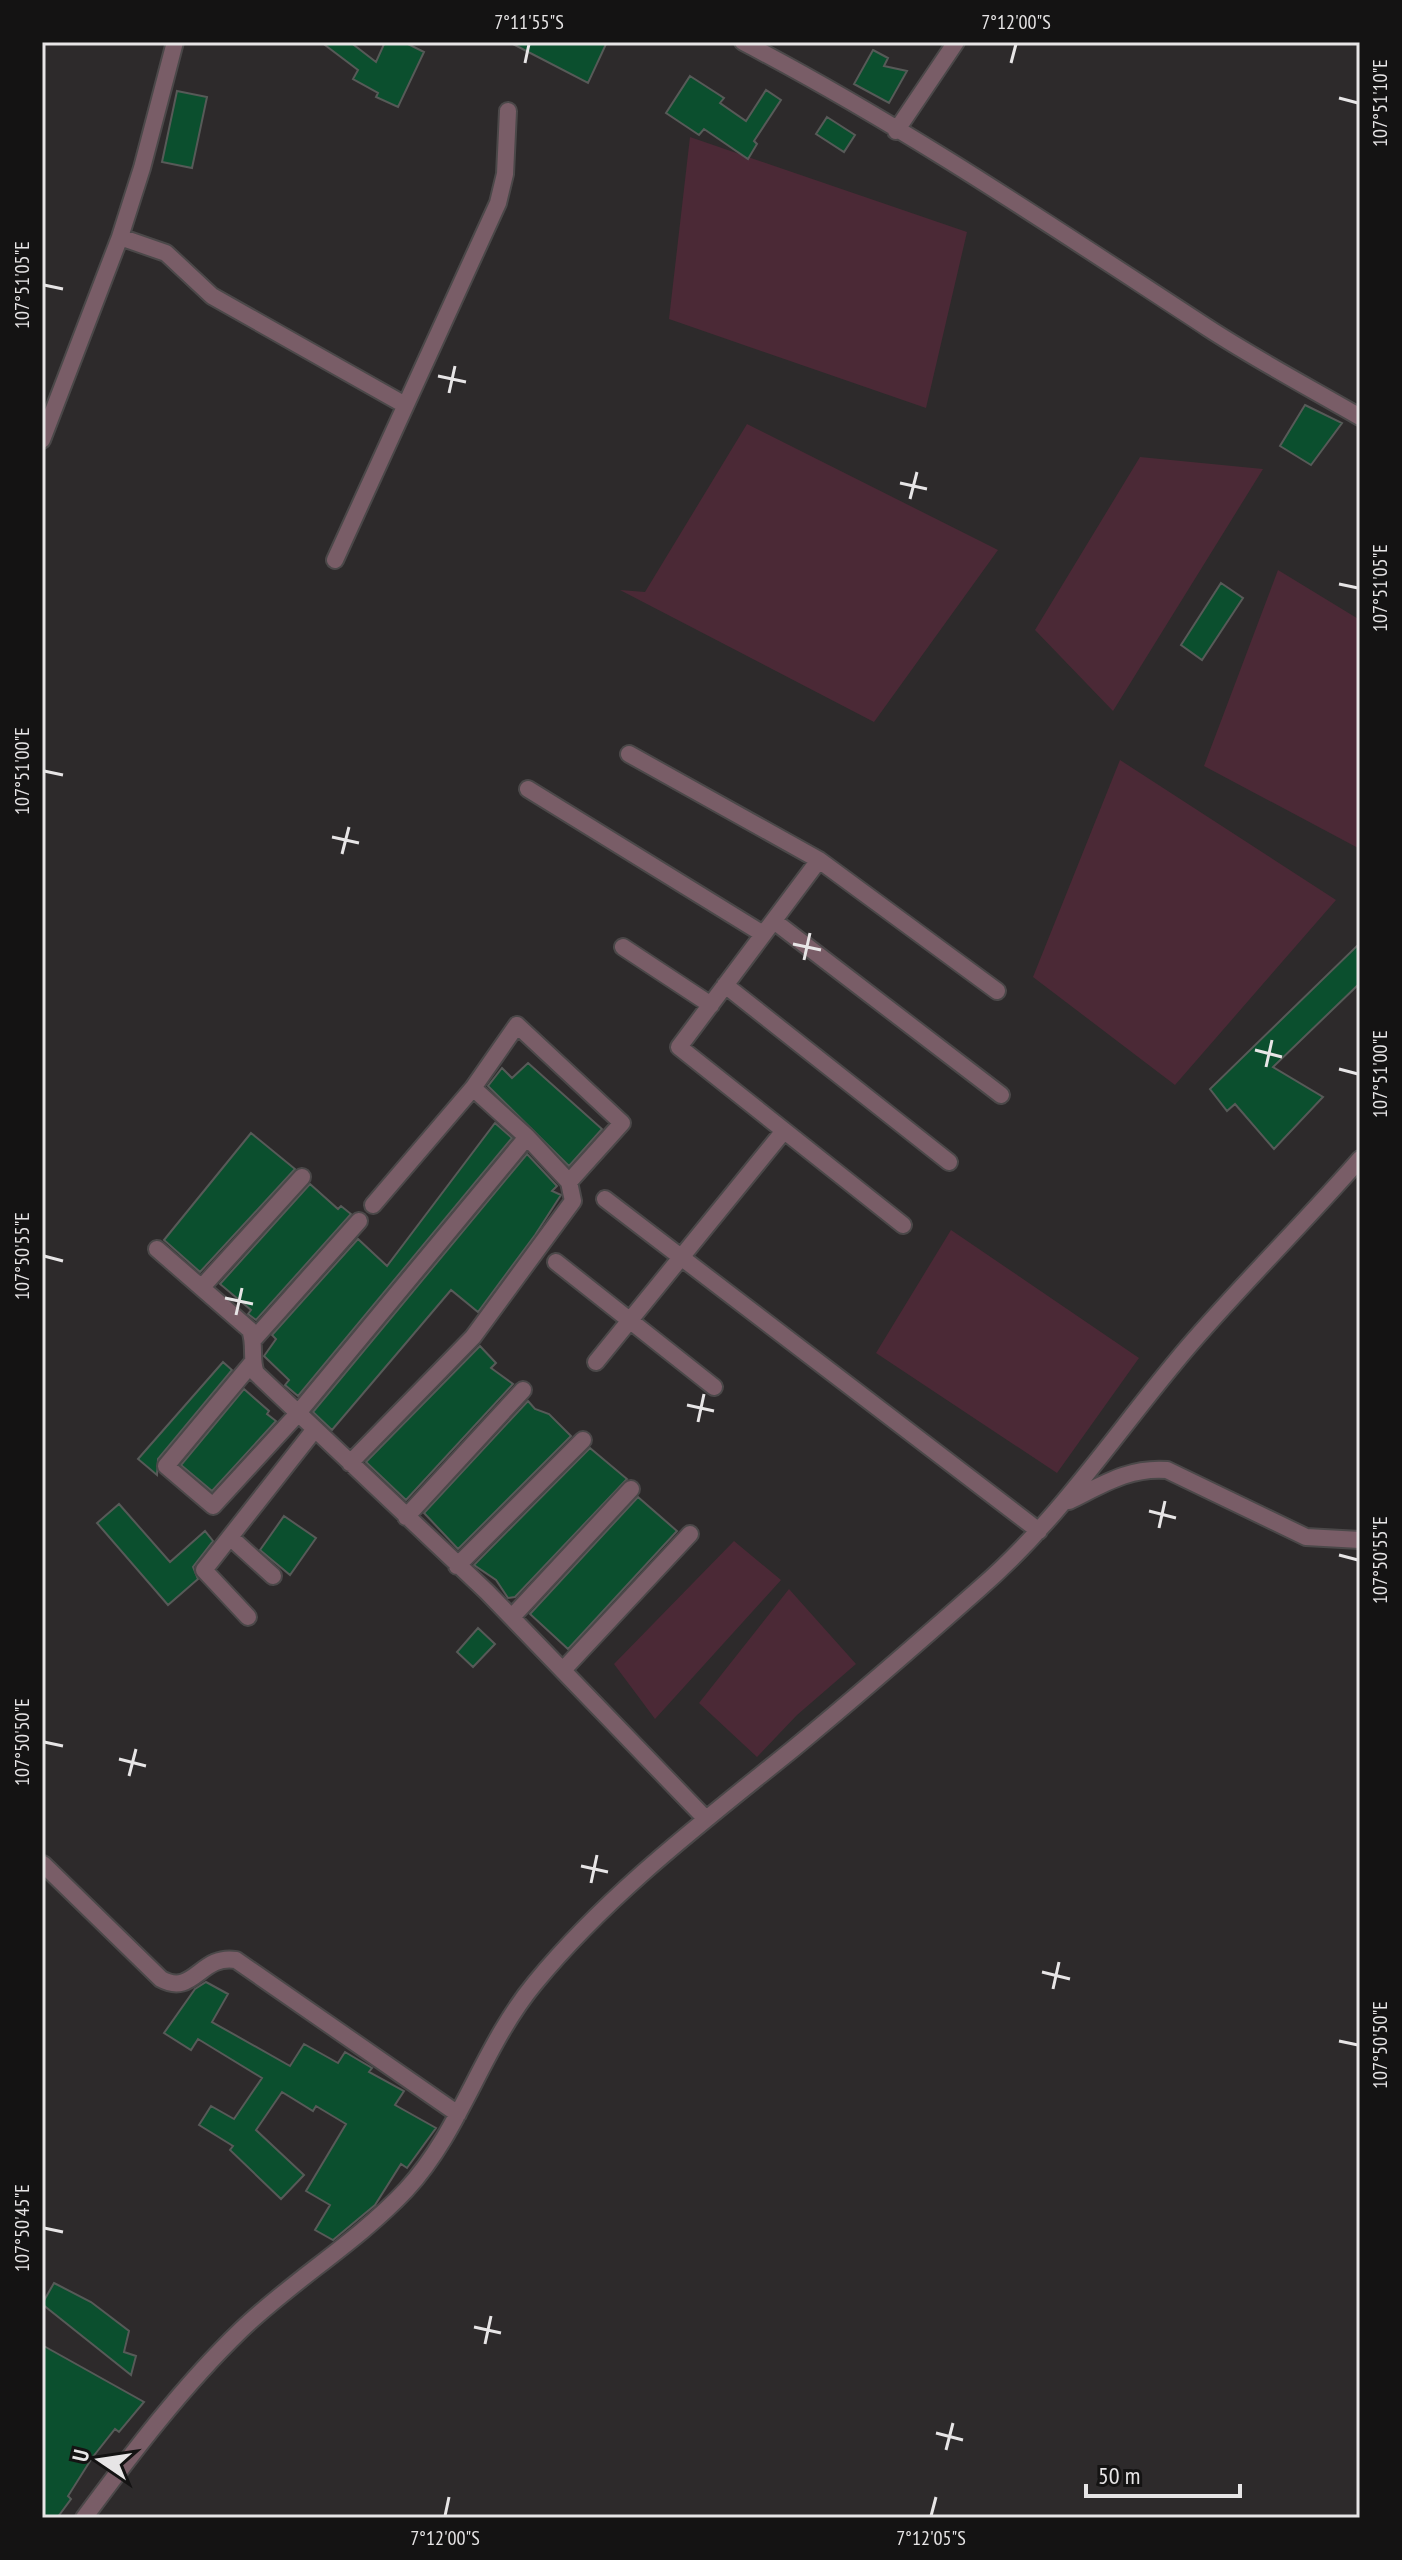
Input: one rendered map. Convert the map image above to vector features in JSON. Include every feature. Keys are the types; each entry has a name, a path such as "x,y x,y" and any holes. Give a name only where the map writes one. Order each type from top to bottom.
{"street":[{"path":"42,440 120,237 142,168 175,42"},
{"path":"743,42 896,131 1139,280 1209,329 1360,417"},
{"path":"896,131 956,42"},
{"path":"335,560 498,203 505,174 508,111"},
{"path":"120,237 166,253 212,296 405,405"},
{"path":"629,754 819,860 997,991"},
{"path":"528,789 768,928 1001,1095"},
{"path":"819,860 679,1047 903,1225"},
{"path":"623,947 711,1005"},
{"path":"725,985 949,1162"},
{"path":"373,1205 473,1088 517,1025 622,1123 569,1182"},
{"path":"350,1463 473,1337 573,1201 569,1182 527,1137 473,1088"},
{"path":"596,1362 783,1132"},
{"path":"252,1363 166,1466 213,1506 295,1416 527,1137"},
{"path":"84,2518 156,2424 241,2330 289,2287 354,2240 410,2185 446,2139 490,2048 535,1983 705,1818 792,1750 980,1589 1039,1531 1064,1504 1189,1346 1360,1159"},
{"path":"202,1287 302,1177"},
{"path":"605,1199 1039,1531"},
{"path":"254,1339 359,1221"},
{"path":"157,1249 250,1330 254,1339 252,1363 256,1373 295,1416 315,1429 512,1617 705,1818"},
{"path":"556,1262 714,1387"},
{"path":"406,1517 523,1390"},
{"path":"248,1617 204,1570 315,1429"},
{"path":"457,1566 583,1440"},
{"path":"1064,1504 1123,1474 1145,1468 1167,1470 1306,1537 1360,1540"},
{"path":"512,1617 631,1489"},
{"path":"563,1670 690,1534"},
{"path":"230,1537 273,1576"},
{"path":"43,1864 161,1979 172,1986 184,1984 209,1963 224,1958 236,1960 458,2114"}],"shaded area":[{"path":"690,137 967,232 926,408 669,319"},
{"path":"747,424 998,550 874,722 620,590 645,592"},
{"path":"1140,457 1263,469 1113,711 1035,630"},
{"path":"1278,570 1360,620 1360,849 1204,766"},
{"path":"1120,760 1336,900 1175,1085 1033,977"},
{"path":"951,1230 1139,1358 1057,1473 876,1353"},
{"path":"734,1541 781,1580 655,1719 614,1664"},
{"path":"789,1589 856,1664 797,1715 757,1757 699,1703"}],"building":[{"path":"321,42 350,42 376,62 385,42 404,42 424,52 398,107 376,97 378,93 353,79 358,70"},
{"path":"509,42 607,42 588,83"},
{"path":"873,50 888,58 884,66 907,71 889,103 854,84"},
{"path":"690,76 724,98 720,103 746,121 766,90 781,100 754,141 757,144 748,159 704,129 699,135 666,113"},
{"path":"177,91 207,97 192,168 162,162"},
{"path":"827,117 855,135 844,152 816,134"},
{"path":"1305,405 1342,423 1311,465 1280,446"},
{"path":"1221,583 1243,598 1202,660 1181,645"},
{"path":"1360,943 1360,983 1273,1067 1323,1097 1274,1149 1235,1104 1227,1111 1210,1089"},
{"path":"528,1063 602,1129 569,1166 488,1086 502,1068 512,1078"},
{"path":"495,1123 512,1138 298,1396 285,1385 289,1380 264,1356 276,1339 272,1335 358,1239 387,1266"},
{"path":"251,1133 295,1169 200,1272 164,1240"},
{"path":"527,1154 557,1186 552,1191 561,1195 535,1235 478,1312 451,1290 332,1430 313,1412"},
{"path":"310,1184 338,1209 341,1206 351,1214 256,1320 248,1314 251,1310 220,1284"},
{"path":"480,1346 496,1363 491,1368 513,1384 406,1500 366,1462"},
{"path":"223,1362 232,1370 158,1459 157,1475 138,1459"},
{"path":"244,1389 276,1421 212,1491 181,1465"},
{"path":"528,1401 535,1409 549,1414 571,1436 458,1549 424,1513"},
{"path":"590,1448 627,1479 515,1597 508,1598 496,1580 474,1565"},
{"path":"638,1497 677,1531 568,1649 530,1614"},
{"path":"119,1504 170,1562 205,1531 213,1541 193,1567 198,1579 168,1605 97,1523"},
{"path":"284,1516 316,1538 290,1575 260,1550"},
{"path":"478,1628 495,1644 473,1667 457,1652"},
{"path":"206,1982 228,1994 212,2022 290,2066 304,2044 338,2063 345,2052 372,2068 369,2072 404,2091 395,2105 436,2128 407,2168 401,2164 375,2205 333,2240 315,2230 330,2205 306,2191 346,2124 316,2106 313,2111 282,2092 256,2130 304,2175 281,2199 230,2150 233,2146 199,2125 211,2106 234,2119 262,2078 198,2039 191,2050 164,2033 195,1989"},
{"path":"54,2283 91,2302 129,2331 124,2352 136,2356 131,2375 42,2304"},
{"path":"42,2345 144,2402 119,2432 115,2429 92,2458 68,2496 71,2499 57,2518 42,2518"}]}
